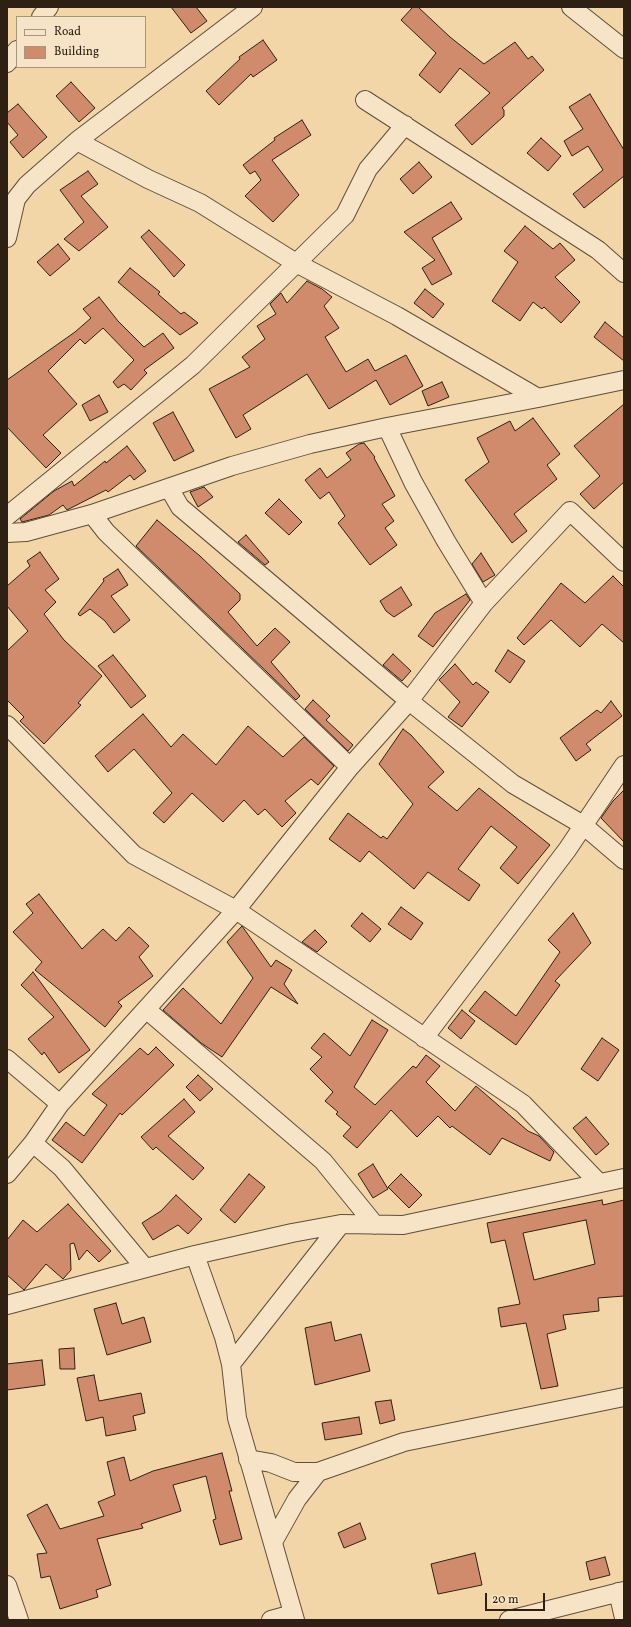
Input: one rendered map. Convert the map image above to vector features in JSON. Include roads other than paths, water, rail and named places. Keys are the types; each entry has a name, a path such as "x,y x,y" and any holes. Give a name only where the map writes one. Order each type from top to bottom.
{"street":[{"path":"43,16 49,7"},
{"path":"7,238 11,196 27,185 77,141 253,7"},
{"path":"571,7 624,49"},
{"path":"7,63 16,51"},
{"path":"365,100 598,250 624,273"},
{"path":"7,516 193,365 345,215 368,169 405,125"},
{"path":"77,141 148,179 200,203 296,263 397,316 538,398"},
{"path":"7,533 26,532 92,514 239,464 310,444 387,427 624,380"},
{"path":"387,427 413,482 446,541 484,603"},
{"path":"169,488 180,507 409,701 513,784 583,825 624,860"},
{"path":"7,1174 33,1143 60,1104 147,1010 236,910 350,767 409,701 484,603 570,511 624,562"},
{"path":"92,514 106,532 350,767"},
{"path":"7,725 134,856 236,910 523,1104 599,1183"},
{"path":"424,1038 567,850 624,765"},
{"path":"147,1010 323,1161 375,1225"},
{"path":"7,1060 60,1104"},
{"path":"33,1143 62,1168 145,1268"},
{"path":"7,1305 196,1255 341,1224 403,1225 624,1178"},
{"path":"231,1364 341,1224"},
{"path":"196,1255 224,1337 231,1364 237,1418 294,1617 271,1620"},
{"path":"248,1459 271,1463 294,1472 318,1472 404,1442 624,1397"},
{"path":"272,1542 297,1499 318,1472"},
{"path":"7,1585 19,1620"},
{"path":"509,1620 621,1592 624,1618"}]}
